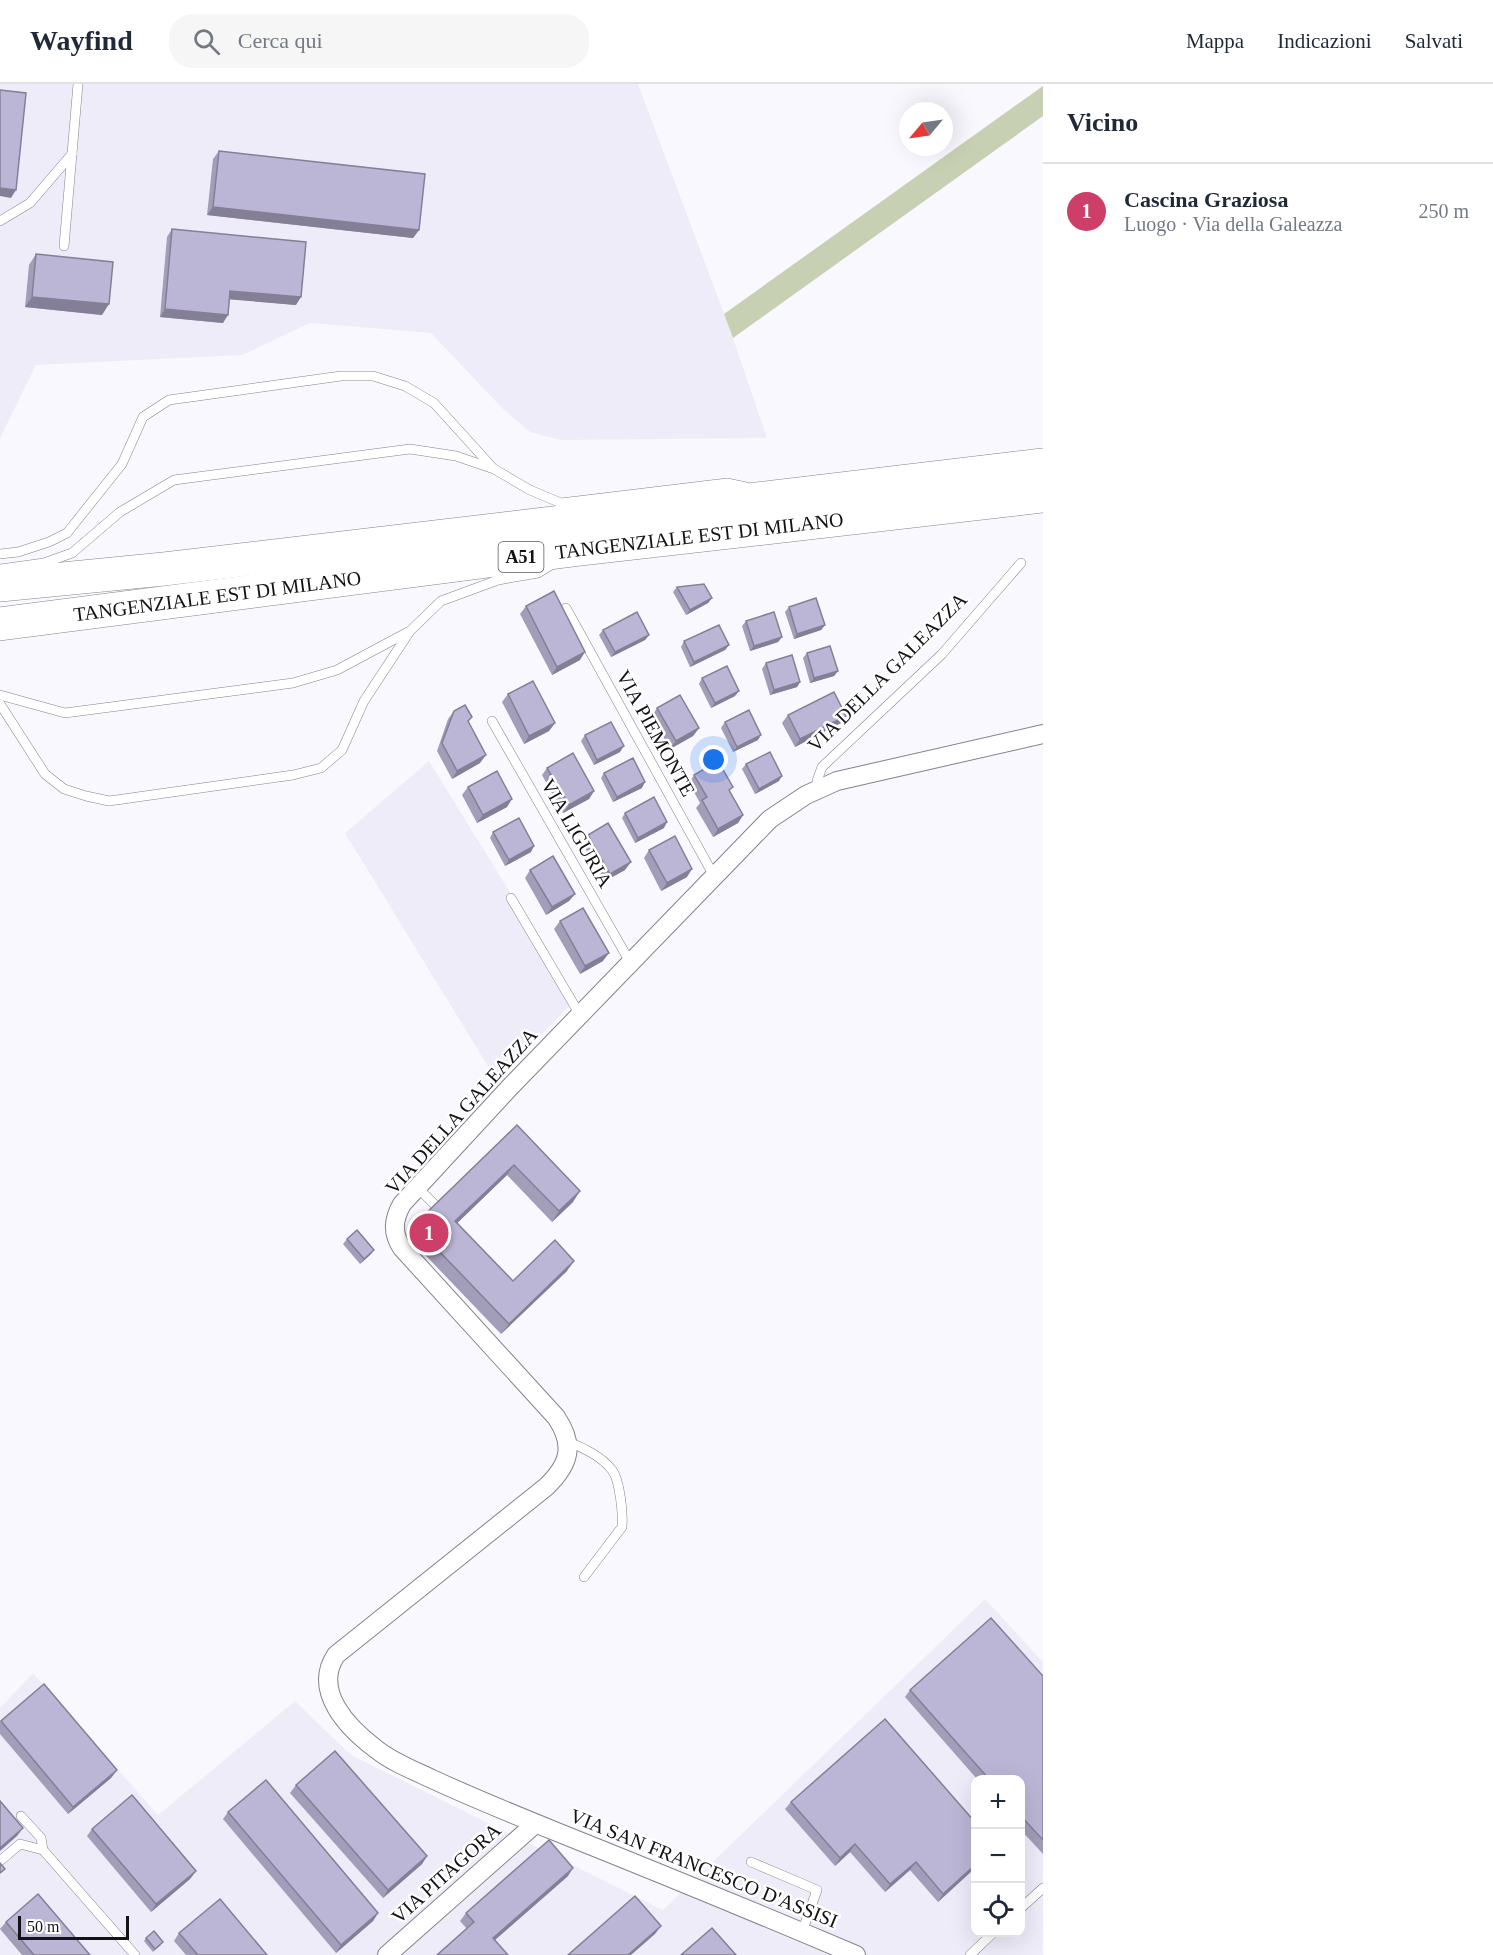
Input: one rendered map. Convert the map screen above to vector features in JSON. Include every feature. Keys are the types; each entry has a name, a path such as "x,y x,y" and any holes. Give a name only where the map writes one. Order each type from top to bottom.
{"highway":[{"name":"TANGENZIALE EST DI MILANO","path":"0,585 176,567 1043,465"},
{"name":"TANGENZIALE EST DI MILANO","path":"0,624 573,550 1043,496"}],"street":[{"name":"VIA DELLA GALEAZZA","path":"568,1442 566,1433 556,1417 400,1244 394,1229 402,1204 630,962 770,819 800,798 820,788 863,774 1043,735"},
{"path":"535,1824 455,1790 398,1763 379,1751 339,1710 329,1693 327,1681 330,1666 340,1651 551,1482 565,1463 568,1442"},
{"name":"VIA SAN FRANCESCO D'ASSISI","path":"535,1824 856,1955"},
{"name":"VIA PITAGORA","path":"387,1955 535,1824"}],"lane":[{"path":"64,246 78,86"},
{"path":"0,221 30,203 72,154"},
{"path":"0,554 18,552 49,542 67,533 122,464 142,417 170,400 341,376 373,376 405,386 434,402 494,469"},
{"path":"0,569 44,563 72,553 120,512 174,480 410,448 456,456 494,469 530,490 561,503 727,483 786,495"},
{"path":"0,704 45,774 64,789 109,801 293,775 321,768 342,750 364,701 410,631 441,601 498,580 538,573 573,550"},
{"name":"VIA DELLA GALEAZZA","path":"820,788 817,781 822,767 942,654 1021,563"},
{"name":"VIA PIEMONTE","path":"566,608 714,876"},
{"path":"0,695 65,713 293,684 337,670 410,631"},
{"name":"VIA LIGURIA","path":"492,721 630,962"},
{"path":"511,898 580,1015"},
{"path":"417,1187 436,1206"},
{"path":"568,1442 581,1446 612,1470 617,1479 623,1517 622,1527 584,1578"},
{"path":"21,1816 41,1838 44,1850 135,1955"},
{"path":"0,1862 20,1844 44,1850"},
{"path":"751,1862 817,1890 802,1932"},
{"path":"1025,1904 1043,1888"},
{"path":"970,1955 989,1937"}],"shaded area":[{"path":"0,84 638,84 733,338 767,438 561,440 530,432 502,408 431,333 310,323 242,355 36,365 0,438"},
{"path":"429,761 576,999 497,1081 345,833"},
{"path":"985,1599 1043,1662 1043,1955 0,1955 0,1708 33,1673 158,1815 295,1701 351,1755 663,1910"}],"green space":[{"path":"1043,86 1043,116 733,338 724,314 945,156 953,156 953,150"}],"building":[{"path":"0,90 26,93 16,190 0,188"},
{"path":"219,151 425,174 419,230 213,207"},
{"path":"172,229 306,242 301,297 230,291 228,315 165,309"},
{"path":"36,254 113,262 109,304 32,297"},
{"path":"704,584 712,598 690,610 677,587"},
{"path":"554,591 585,652 557,667 526,606"},
{"path":"816,598 825,625 797,634 789,607"},
{"path":"637,612 649,635 615,652 603,630"},
{"path":"774,612 782,637 754,646 746,621"},
{"path":"719,625 729,645 694,662 684,641"},
{"path":"830,646 838,671 814,678 807,653"},
{"path":"792,655 800,682 774,690 766,663"},
{"path":"727,666 739,691 715,703 702,678"},
{"path":"533,681 555,723 529,736 508,694"},
{"path":"834,692 846,716 800,739 788,715"},
{"path":"680,695 699,728 676,741 657,708"},
{"path":"465,705 472,717 468,721 486,755 457,771 442,743 454,711"},
{"path":"749,710 761,735 737,747 725,722"},
{"path":"611,722 624,746 597,760 585,735"},
{"path":"770,752 782,776 759,789 746,764"},
{"path":"573,753 594,791 569,805 547,768"},
{"path":"633,758 645,782 617,797 604,773"},
{"path":"718,761 733,787 729,790 743,815 718,829 702,800 707,797 694,775"},
{"path":"497,771 512,799 483,815 468,787"},
{"path":"654,797 667,822 638,838 625,813"},
{"path":"519,818 534,846 509,860 493,832"},
{"path":"608,823 631,862 610,874 588,835"},
{"path":"675,836 692,869 667,883 649,850"},
{"path":"553,856 575,894 552,907 530,870"},
{"path":"583,908 609,953 585,966 560,921"},
{"path":"517,1125 580,1191 559,1211 514,1165 455,1221 513,1281 555,1240 574,1261 509,1324 414,1225"},
{"path":"357,1230 374,1250 364,1259 347,1239"},
{"path":"991,1618 1043,1676 1043,1840 1025,1820 1025,1775 985,1775 910,1690"},
{"path":"44,1684 117,1770 73,1807 1,1721"},
{"path":"885,1719 971,1817 971,1869 943,1894 916,1862 890,1884 855,1844 840,1858 791,1802"},
{"path":"335,1751 427,1856 388,1890 296,1785"},
{"path":"266,1780 378,1913 341,1945 228,1812"},
{"path":"132,1795 196,1871 156,1904 92,1829"},
{"path":"0,1801 23,1828 0,1848"},
{"path":"549,1840 573,1868 493,1938 508,1955 437,1955 474,1922 466,1913"},
{"path":"0,1863 5,1869 0,1873"},
{"path":"38,1894 90,1955 34,1955 6,1922"},
{"path":"635,1896 661,1926 628,1955 568,1955"},
{"path":"220,1899 267,1955 198,1955 179,1933"},
{"path":"712,1928 736,1955 681,1955"},
{"path":"154,1931 163,1942 155,1949 146,1938"}],"place":[{"name":"Cascina Graziosa","path":"429,1233"}]}
